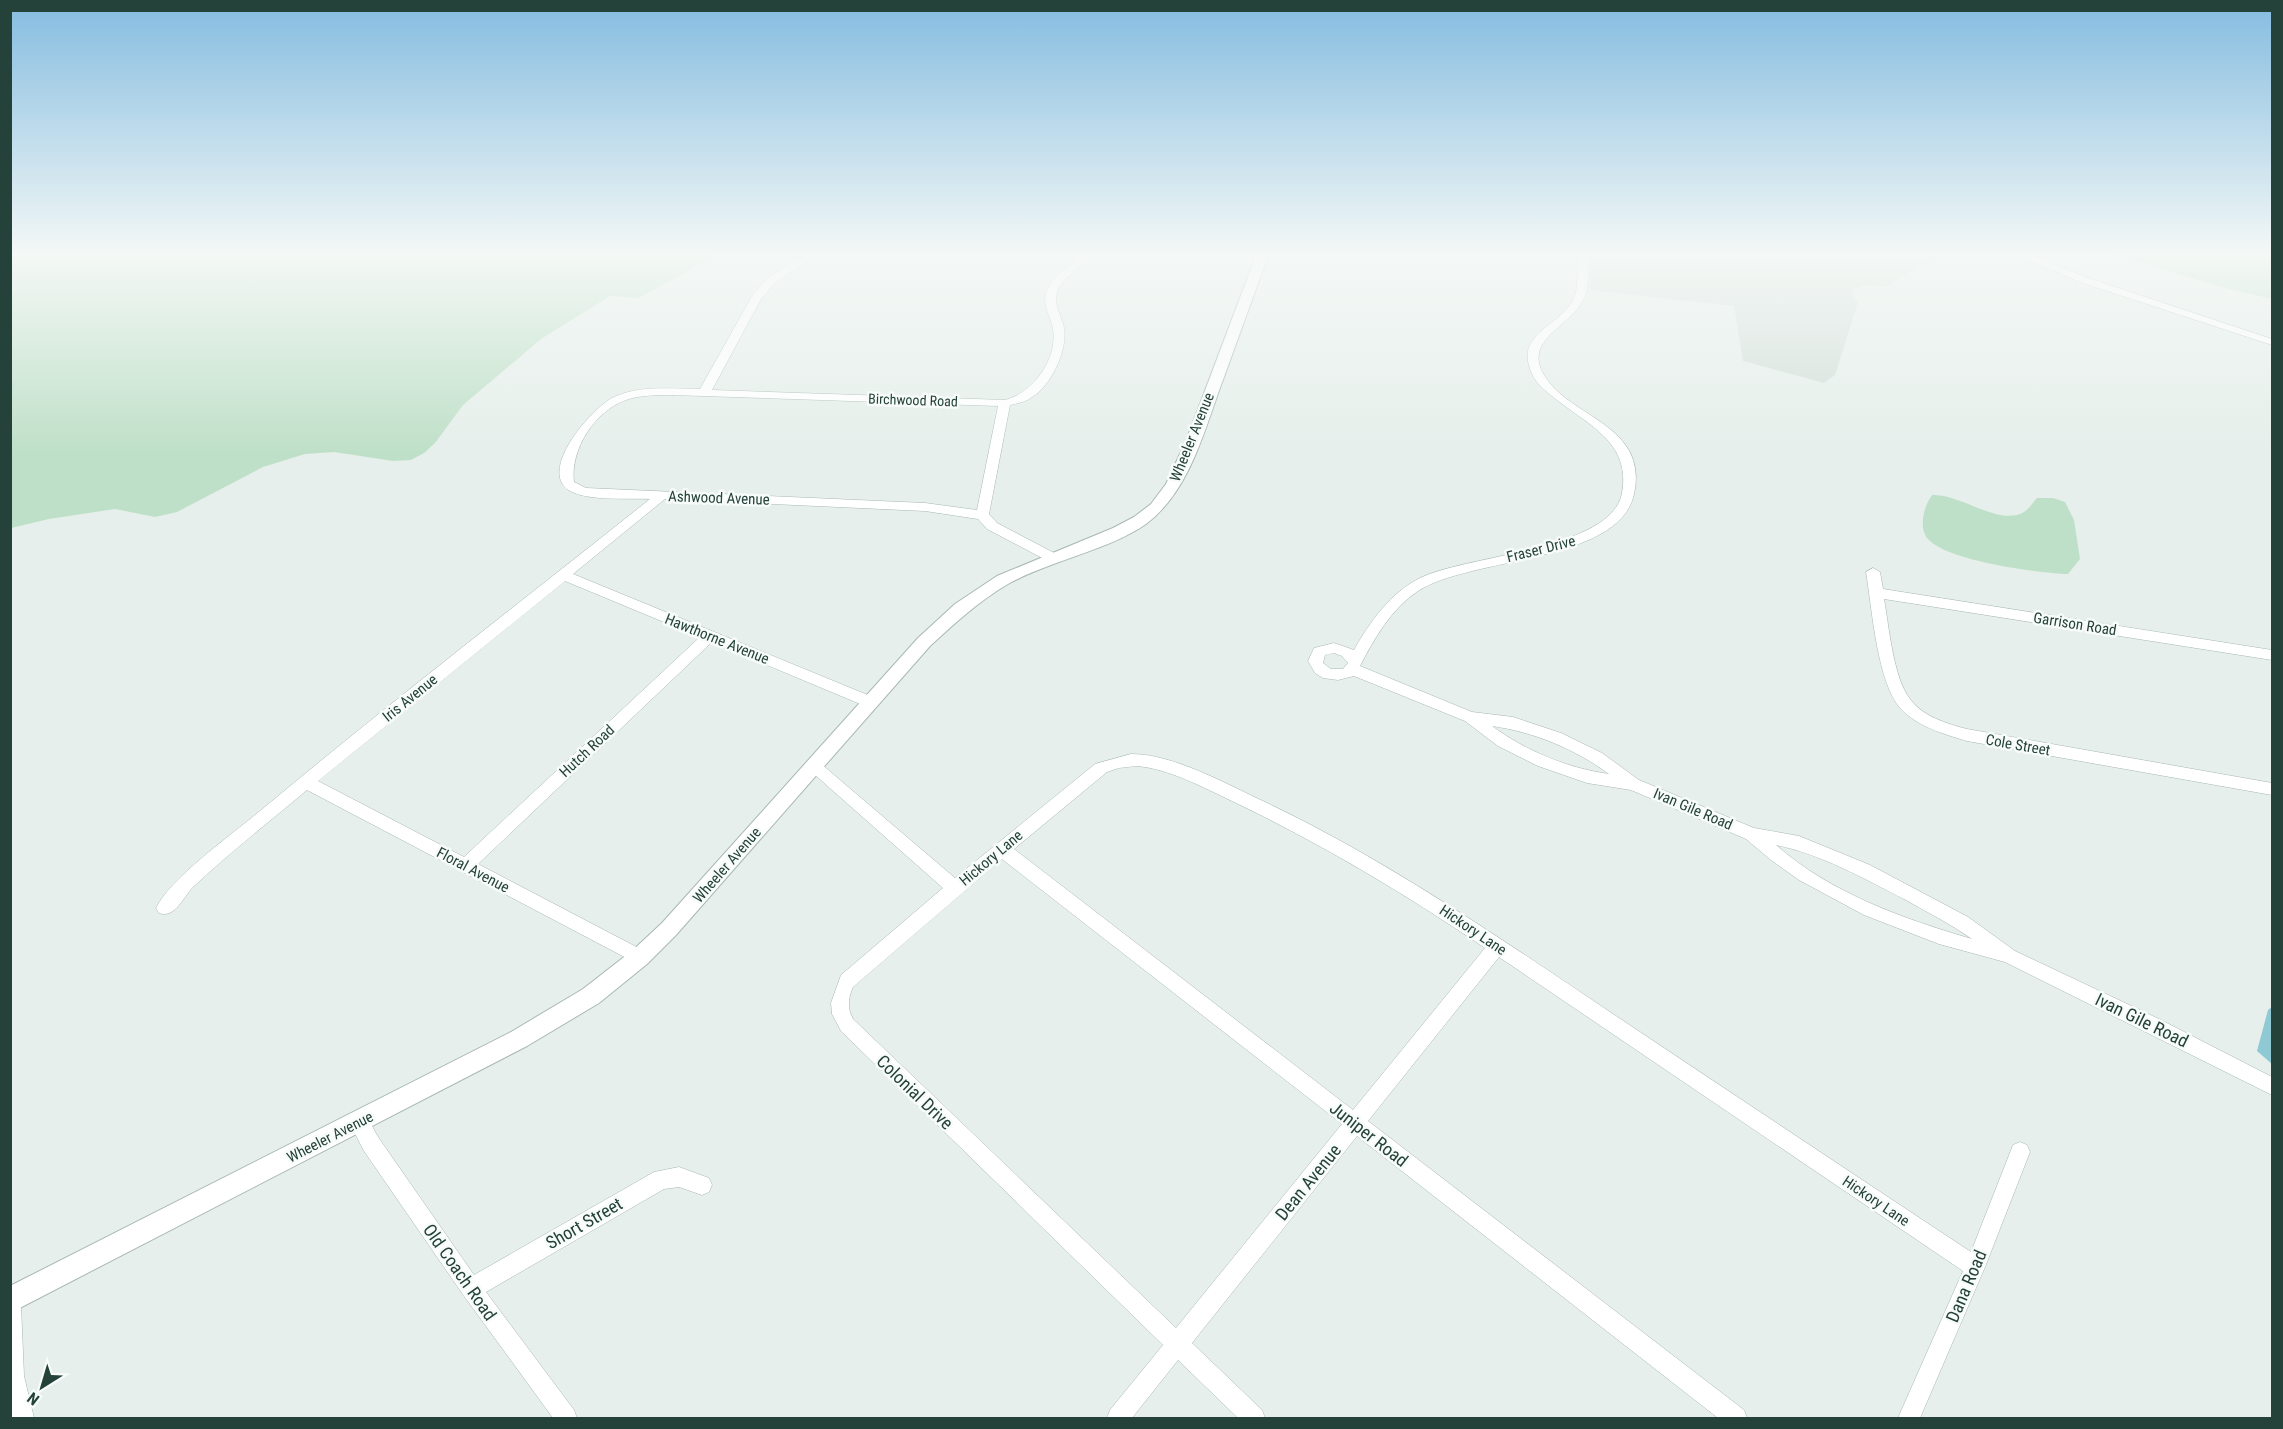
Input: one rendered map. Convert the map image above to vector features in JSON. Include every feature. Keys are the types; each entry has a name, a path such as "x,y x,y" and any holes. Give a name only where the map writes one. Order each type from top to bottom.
{"street":[{"path":"704,393 744,320"},
{"path":"1053,558 992,525 982,515 1005,404 1029,395 1038,385 1058,342 1059,331 1055,320"},
{"name":"Wheeler Avenue","path":"10,1303 556,1019 591,996 640,957 693,904 924,642 960,608 992,586 1130,527 1156,507 1173,485 1193,441 1238,320"},
{"name":"Fraser Drive","path":"1353,665 1392,604 1421,582 1455,569 1581,540 1614,518 1624,504 1629,489 1629,474 1625,456 1618,445 1598,423 1546,387 1536,374 1531,354 1536,342 1558,320"},
{"path":"2204,320 2272,342"},
{"name":"Birchwood Road","path":"625,397 658,392 1005,404"},
{"name":"Ashwood Avenue","path":"625,397 603,408 572,450 566,469 568,483 575,489 586,492 662,496 917,506 982,515"},
{"name":"Iris Avenue","path":"165,908 186,883 306,782 662,496"},
{"name":"Cole Street","path":"1873,572 1898,693 1913,711 1938,726 1981,738 2272,789"},
{"name":"Hawthorne Avenue","path":"563,575 870,702"},
{"name":"Garrison Road","path":"1877,593 2272,655"},
{"name":"Hutch Road","path":"465,866 710,636"},
{"name":"Ivan Gile Road","path":"1353,665 1470,717 1503,742 1543,762 1587,777 1633,784 1752,834 1799,843 1872,873 1962,922 2009,956"},
{"name":"Ivan Gile Road","path":"1470,717 1513,723 1556,737 1597,757 1633,784"},
{"name":"Hickory Lane","path":"955,888 1101,768 1124,760 1149,762 1207,782 1326,841 1425,898 1975,1267"},
{"path":"814,766 955,888"},
{"name":"Floral Avenue","path":"306,782 640,957"},
{"name":"Ivan Gile Road","path":"1752,834 1789,866 1852,900 1946,939 2009,956 2153,1024 2272,1086"},
{"name":"Juniper Road","path":"1002,849 1736,1419"},
{"name":"Colonial Drive","path":"955,888 854,973 847,981 839,999 842,1017 862,1041 1254,1419"},
{"name":"Dean Avenue","path":"1118,1419 1497,946"},
{"name":"Old Coach Road","path":"359,1122 371,1144 471,1289 566,1419"},
{"name":"Dana Road","path":"1909,1419 1975,1267 2020,1152"},
{"name":"Short Street","path":"471,1289 661,1179 679,1177 702,1185"},
{"path":"10,1303 13,1376 23,1419"}],"shaded area":[{"path":"1736,320 1852,320 1835,375 1824,383 1743,361"}],"green space":[{"path":"10,320 572,320 541,339 463,405 435,443 424,453 411,460 393,461 334,452 305,454 263,467 177,512 155,517 115,509 49,519 11,528"},
{"path":"1932,495 1955,499 1991,513 2003,515 2024,512 2037,498 2053,498 2065,502 2074,520 2080,559 2068,574 2016,568 1954,554 1938,547 1928,539 1923,529 1923,517"}],"water":[{"path":"2272,1007 2272,1064 2257,1051 2268,1010"}]}
